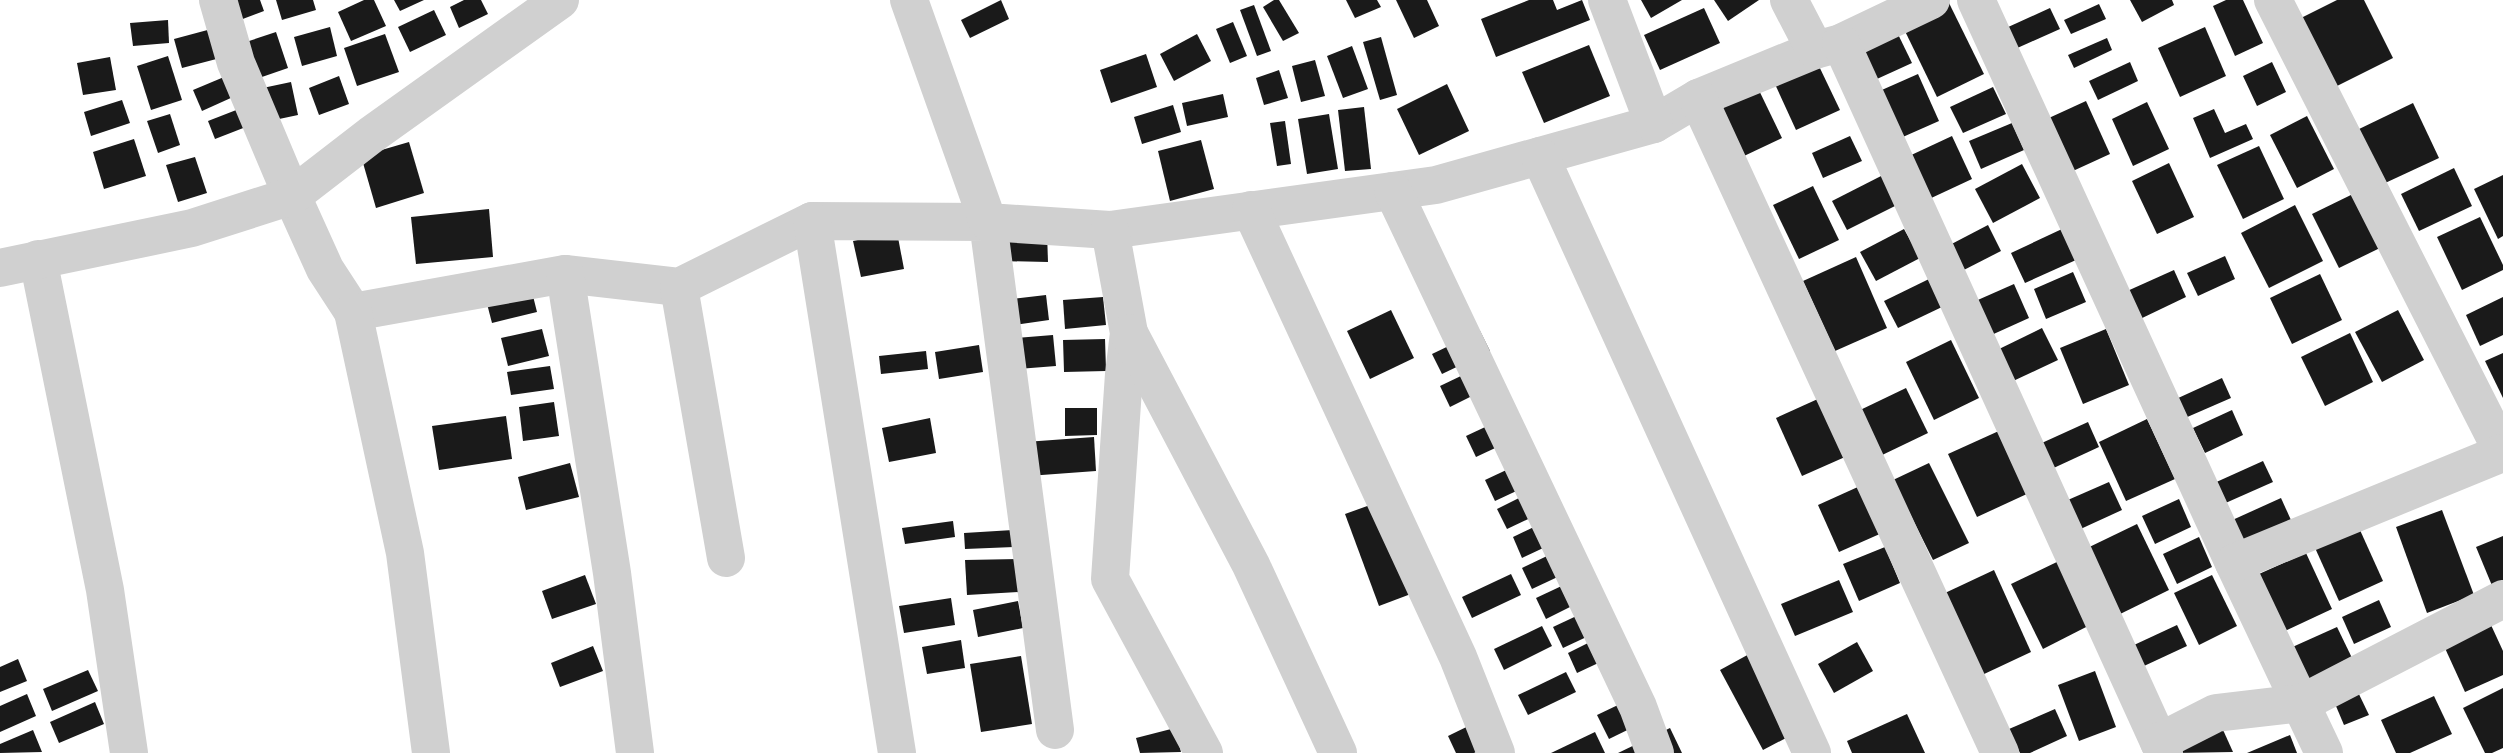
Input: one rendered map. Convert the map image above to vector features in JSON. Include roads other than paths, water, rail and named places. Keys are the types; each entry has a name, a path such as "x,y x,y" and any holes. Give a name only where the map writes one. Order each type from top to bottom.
{"street":[{"path":"218,0 236,63 292,196 326,269 353,312 405,553 431,753"},
{"path":"0,268 192,228 292,196 371,135 560,0"},
{"path":"909,0 988,222 1055,730"},
{"path":"1607,0 1654,124"},
{"path":"1789,0 1828,46 2161,748 2216,713 2302,704 2503,598"},
{"path":"353,312 565,274 679,286 813,221 988,222 1110,230 1436,185 1654,124 1698,98 1828,46 1931,0"},
{"path":"1976,0 2234,564 2324,753"},
{"path":"2234,564 2502,453 2273,0"},
{"path":"1698,98 2000,753"},
{"path":"1539,156 1812,753"},
{"path":"1393,191 1638,707 1655,753"},
{"path":"1251,210 1458,657 1496,753"},
{"path":"813,221 897,753"},
{"path":"1110,230 1129,333 1251,565 1338,753"},
{"path":"38,259 105,590 130,753"},
{"path":"565,274 612,573 635,753"},
{"path":"679,286 726,558"},
{"path":"1129,333 1110,579 1204,753"}]}
